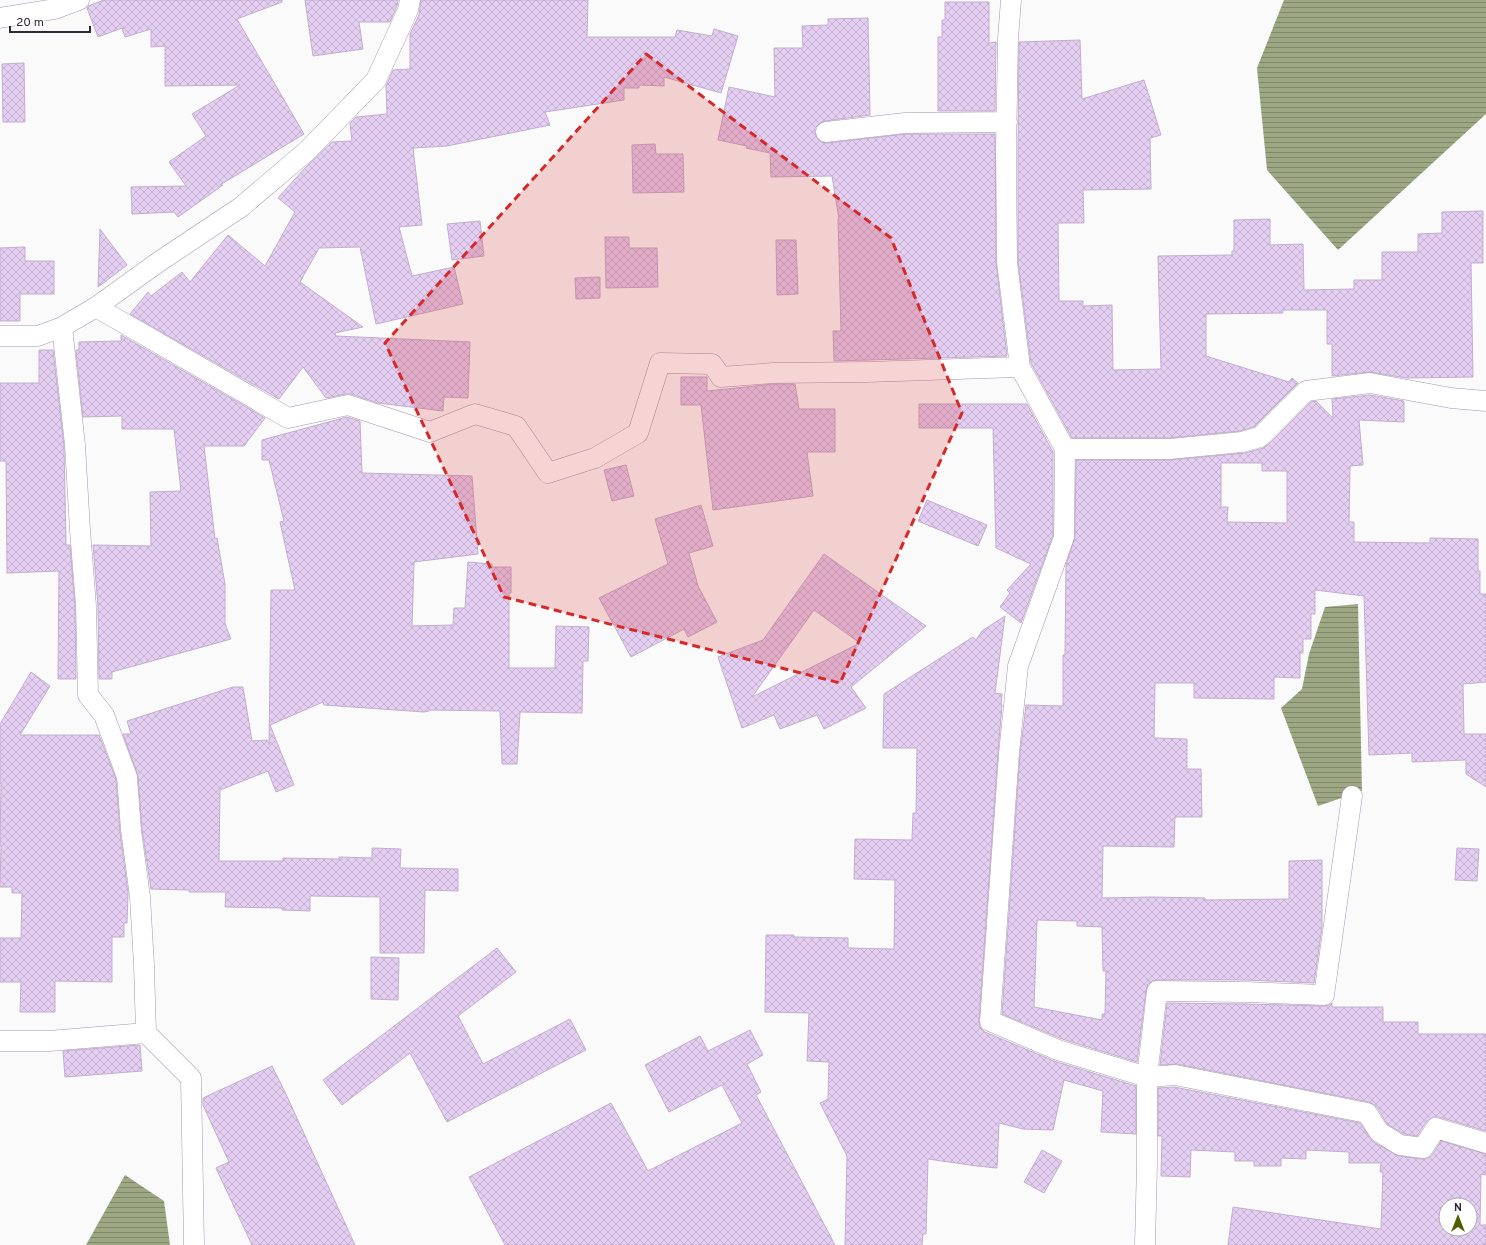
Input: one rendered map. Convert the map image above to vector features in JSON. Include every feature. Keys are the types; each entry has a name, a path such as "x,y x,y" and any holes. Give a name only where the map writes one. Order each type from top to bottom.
{"street":[{"path":"0,18 55,9 79,0"},
{"path":"0,336 38,336 62,327 96,307 160,261 241,207 307,150 376,80 408,10 410,0"},
{"path":"1011,0 1008,39 1006,150 1007,262 1020,367 1065,449 1064,537 1018,666 1009,753 990,1021 1058,1050 1147,1076 1175,1075 1367,1113 1379,1132 1400,1144 1423,1148 1436,1128 1486,1143"},
{"path":"826,132 905,123 1007,122"},
{"path":"96,307 288,418 348,405 430,432 475,414 516,426 548,474 595,458 638,433 660,363 712,364 721,377 773,373 867,372 1020,367"},
{"path":"62,327 76,445 80,530 86,606 88,695 104,715 127,777 131,830 140,897 146,1033 191,1078 194,1245"},
{"path":"1065,449 1170,449 1242,442 1260,437 1306,391 1370,383 1451,398 1486,401"},
{"path":"1145,1245 1147,1076 1157,991 1324,995 1352,796"},
{"path":"0,1041 49,1041 146,1033"}],"highlighted area":[{"path":"646,54 891,238 962,413 840,683 504,597 385,343"}],"shaded area":[{"path":"1284,0 1486,0 1486,114 1338,250 1267,170 1257,68"},
{"path":"1358,604 1362,791 1318,806 1281,708 1302,689 1309,654 1325,607"},
{"path":"125,1175 164,1201 170,1245 86,1245"}],"building":[{"path":"104,0 282,0 282,2 237,19 304,134 220,185 223,185 178,217 174,212 132,214 131,187 186,186 169,162 206,136 192,114 240,85 165,86 165,46 151,47 151,29 125,37 122,28 98,37 87,8 88,6"},
{"path":"305,0 398,0 390,22 359,22 363,49 313,56"},
{"path":"421,0 588,0 587,37 675,37 677,30 712,36 714,29 738,36 721,93 664,77 664,86 639,85 639,88 624,88 624,100 545,112 550,125 447,146 413,148 422,225 399,227 412,276 454,267 463,304 376,324 360,247 319,248 300,282 363,327 335,333 336,336 470,342 468,398 444,397 443,411 378,403 351,394 326,398 303,367 279,399 130,314 148,292 151,296 182,272 190,282 228,235 265,266 295,212 278,198 304,169 332,142 352,141 350,123 356,117 387,114 386,86 393,70 410,69 410,34 419,15"},
{"path":"945,2 989,2 989,43 996,42 995,111 938,111 938,37 942,37 942,20 945,20"},
{"path":"868,18 870,115 820,123 815,128 817,138 821,142 827,143 906,134 995,134 996,262 1007,356 834,361 833,331 841,331 839,219 832,176 771,177 770,153 746,148 747,146 718,140 729,87 775,97 774,48 803,48 802,26 828,25 828,19"},
{"path":"1080,40 1082,99 1144,80 1161,135 1150,138 1151,189 1083,190 1084,223 1058,223 1059,301 1083,301 1083,306 1112,305 1113,370 1161,369 1158,256 1232,255 1232,251 1234,251 1234,220 1270,219 1270,245 1303,244 1304,290 1354,289 1354,280 1382,280 1382,252 1418,252 1418,234 1442,233 1442,212 1483,211 1483,263 1471,263 1473,377 1407,378 1369,372 1332,376 1332,344 1327,344 1327,310 1283,310 1283,313 1206,314 1206,356 1289,382 1292,378 1298,383 1254,427 1240,431 1169,438 1072,438 1031,363 1018,261 1019,42"},
{"path":"24,63 25,122 3,122 2,64"},
{"path":"655,144 656,154 683,154 684,192 633,193 632,145"},
{"path":"480,221 484,256 452,260 447,224"},
{"path":"100,229 127,265 98,287"},
{"path":"605,237 629,237 629,248 657,248 658,287 606,288"},
{"path":"776,240 796,240 798,294 777,295"},
{"path":"25,247 25,261 54,261 54,294 20,294 20,321 0,321 0,248"},
{"path":"600,277 600,298 576,299 575,278"},
{"path":"121,335 265,418 244,446 204,446 215,539 217,538 225,584 225,624 231,639 112,672 112,679 99,679 98,606 93,545 151,546 150,492 181,491 174,429 122,429 122,416 83,417 76,350 79,350 79,342 121,341"},
{"path":"39,350 53,350 64,446 66,545 70,545 75,607 76,679 58,679 59,571 7,573 6,461 0,461 0,383 39,383"},
{"path":"681,377 707,377 707,391 774,384 795,384 799,409 835,409 835,452 807,452 813,496 713,510 701,405 681,405"},
{"path":"1370,395 1404,401 1404,422 1359,420 1363,465 1350,466 1349,522 1354,522 1354,542 1430,543 1430,538 1478,539 1480,594 1486,594 1486,682 1463,684 1464,734 1486,734 1486,787 1466,774 1466,760 1412,762 1412,753 1369,755 1364,596 1315,590 1315,614 1311,614 1311,639 1303,639 1303,653 1300,653 1300,678 1274,677 1274,699 1194,698 1194,683 1155,683 1154,738 1187,739 1187,769 1201,769 1202,817 1175,817 1174,847 1103,846 1102,898 1205,898 1205,900 1289,899 1289,861 1322,860 1322,927 1314,983 1246,980 1152,981 1148,984 1146,990 1137,1062 1062,1039 1002,1014 1020,754 1026,705 1063,706 1066,565 1075,537 1076,460 1170,460 1245,453 1268,445 1311,402 1316,401 1333,418 1332,399","holes":["1221,463 1262,463 1262,471 1287,471 1287,523 1227,522 1228,507 1221,507","1037,920 1077,921 1077,926 1102,927 1103,971 1106,971 1105,1014 1102,1014 1102,1020 1034,1007"]},
{"path":"919,404 1027,404 1053,452 1053,535 1021,623 1000,607 1010,593 1007,590 1031,564 996,548 993,428 919,428"},
{"path":"347,417 360,421 362,473 472,476 478,554 414,562 412,626 453,625 454,608 465,608 468,562 492,564 492,567 511,567 511,593 509,593 509,668 555,668 556,626 589,627 588,661 583,661 582,713 520,712 517,764 502,764 500,711 429,710 424,712 324,705 323,702 270,725 294,785 276,792 268,771 220,790 219,861 283,861 283,858 372,858 372,848 401,849 400,868 458,869 458,891 425,890 424,953 380,953 380,897 310,896 310,911 282,910 282,908 225,907 226,892 189,892 189,890 151,889 142,829 138,776 123,734 131,734 127,721 233,687 243,687 252,741 267,740 269,745 271,590 295,590 280,522 284,521 269,460 262,460 262,440"},
{"path":"626,465 634,496 612,501 604,470"},
{"path":"927,500 987,525 978,546 918,521"},
{"path":"701,505 713,546 689,553 698,586 717,622 688,637 684,629 631,657 599,598 668,564 655,519"},
{"path":"824,554 926,626 851,687 866,708 824,729 817,715 780,729 774,715 742,728 718,657 763,640","holes":["814,610 860,643 752,697"]},
{"path":"1005,616 995,693 1002,694 1002,705 979,1020 980,1027 985,1032 1054,1061 1136,1086 1136,1134 1101,1132 1103,1091 1064,1080 1053,1130 1023,1129 999,1123 997,1168 928,1159 926,1234 923,1234 922,1245 845,1245 847,1156 820,1103 828,1099 829,1062 807,1061 809,1013 765,1012 766,935 848,938 848,948 894,949 895,880 854,879 855,839 912,840 913,813 916,813 917,748 883,748 884,694 973,637 976,640 982,631"},
{"path":"31,672 50,686 20,735 99,735 116,779 120,832 128,893 127,923 124,923 124,937 112,937 112,982 55,981 55,1012 20,1012 21,982 0,982 0,938 21,938 22,893 12,893 12,887 0,887 0,724"},
{"path":"1457,848 1479,849 1477,881 1455,880"},
{"path":"497,948 516,972 458,1016 483,1064 570,1019 586,1050 447,1122 410,1053 342,1105 323,1080"},
{"path":"371,957 399,958 398,1000 371,999"},
{"path":"1167,1003 1324,1006 1332,1003 1332,1007 1383,1007 1383,1022 1418,1022 1418,1034 1486,1034 1486,1131 1439,1117 1433,1117 1426,1122 1417,1136 1404,1134 1387,1124 1377,1107 1369,1102 1177,1064 1160,1065"},
{"path":"750,1030 763,1055 747,1064 761,1092 756,1095 835,1245 505,1245 469,1177 611,1103 648,1171 742,1123 722,1085 669,1112 645,1065 700,1036 708,1051"},
{"path":"140,1045 142,1071 65,1077 63,1051"},
{"path":"272,1066 355,1245 252,1245 216,1168 229,1162 203,1105 203,1098"},
{"path":"1174,1087 1360,1123 1373,1142 1399,1156 1427,1159 1433,1154 1441,1141 1486,1154 1486,1175 1481,1174 1480,1225 1486,1225 1486,1245 1228,1245 1233,1207 1381,1229 1383,1172 1380,1172 1381,1163 1349,1163 1349,1152 1306,1150 1306,1159 1281,1158 1281,1166 1254,1166 1254,1161 1235,1161 1235,1152 1191,1150 1190,1177 1161,1176 1162,1136 1158,1136 1158,1088"},
{"path":"1042,1150 1062,1161 1044,1193 1024,1182"}]}
